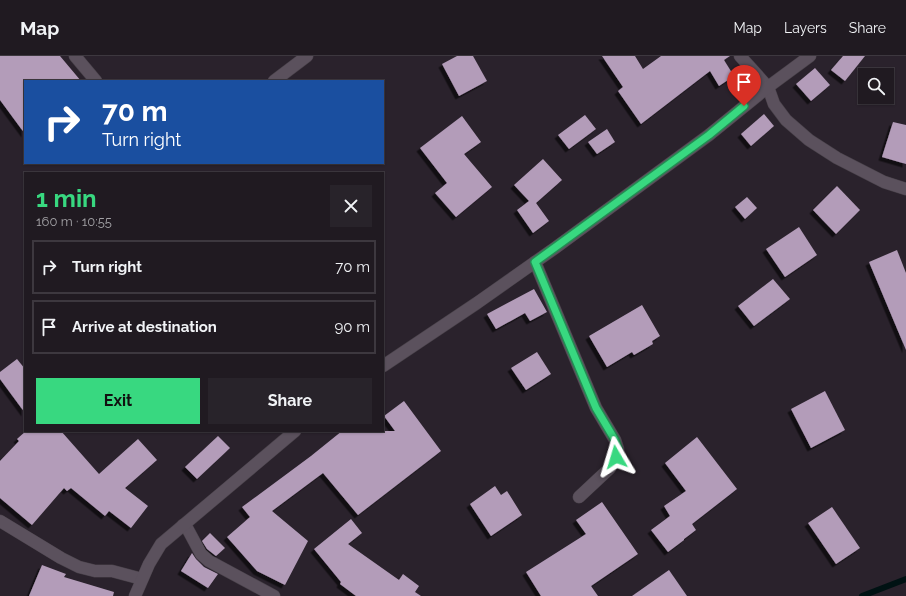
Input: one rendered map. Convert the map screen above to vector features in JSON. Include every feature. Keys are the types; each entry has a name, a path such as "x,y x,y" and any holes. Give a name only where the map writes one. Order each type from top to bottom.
{"street":[{"path":"75,56 95,80"},
{"path":"275,80 307,56"},
{"path":"740,56 768,87 774,104 786,120 809,140 837,158 877,178 906,189"},
{"path":"384,365 535,262 709,135 768,87 810,56"},
{"path":"535,262 596,408 615,440 618,449 616,457 610,468 579,497"},
{"path":"135,596 148,564 162,544 294,432"},
{"path":"0,521 61,558 79,567 95,571 112,572 142,579"},
{"path":"183,525 186,526 201,554 209,561 274,596"}],"building":[{"path":"0,56 60,56 80,80 24,80 24,133 0,100"},
{"path":"457,56 473,56 487,81 459,96 442,64"},
{"path":"602,56 635,56 643,69 661,56 730,56 724,60 734,76 719,86 710,71 641,124 618,91 623,87"},
{"path":"843,56 865,56 845,81 831,70"},
{"path":"815,68 830,85 811,101 796,84"},
{"path":"764,114 774,126 751,146 741,134"},
{"path":"585,115 596,129 569,149 558,135"},
{"path":"462,116 481,142 464,154 492,187 456,217 435,193 447,183 420,148"},
{"path":"893,122 906,125 906,164 882,157"},
{"path":"607,129 615,142 597,154 588,142"},
{"path":"543,159 562,180 536,203 549,221 533,233 517,210 529,201 514,185"},
{"path":"837,186 860,210 836,234 813,210"},
{"path":"747,197 757,208 745,219 735,207"},
{"path":"799,227 817,255 785,277 766,249"},
{"path":"897,250 906,273 906,350 869,262"},
{"path":"773,279 790,299 754,326 738,306"},
{"path":"534,289 547,312 530,321 525,313 496,329 487,314"},
{"path":"642,305 660,336 652,341 653,344 634,355 632,352 607,367 589,336"},
{"path":"537,352 551,374 526,390 511,368"},
{"path":"17,359 24,368 24,412 0,379 0,372"},
{"path":"825,391 845,430 811,448 791,409"},
{"path":"404,401 441,451 358,515 323,473 272,511 308,541 285,585 257,571 227,537 250,517 242,507 341,432 395,431 384,416"},
{"path":"25,432 62,432 99,474 138,439 157,460 125,488 148,506 131,528 109,511 105,516 71,488 67,491 64,488 32,525 0,498 0,461 19,441 17,439"},
{"path":"218,436 230,448 197,479 185,467"},
{"path":"697,437 737,489 692,524 696,530 668,552 651,530 670,516 664,506 686,491 665,463"},
{"path":"495,486 501,495 507,491 522,515 491,536 470,504"},
{"path":"602,502 638,554 591,586 598,596 541,596 526,572 586,534 576,520"},
{"path":"832,507 860,548 836,564 808,523"},
{"path":"351,519 362,533 348,544 399,580 403,574 419,586 415,592 421,596 356,596 340,584 341,582 314,549"},
{"path":"210,533 225,548 216,556 207,549 202,541"},
{"path":"192,553 204,567 218,574 208,588 181,571"},
{"path":"42,565 66,574 64,577 114,592 113,596 29,596"},
{"path":"669,570 687,596 632,596"}],"waterway":[{"path":"862,596 906,579"}],"route":[{"path":"616,457 618,449 615,440 596,408 535,262 709,135 744,106"}]}
